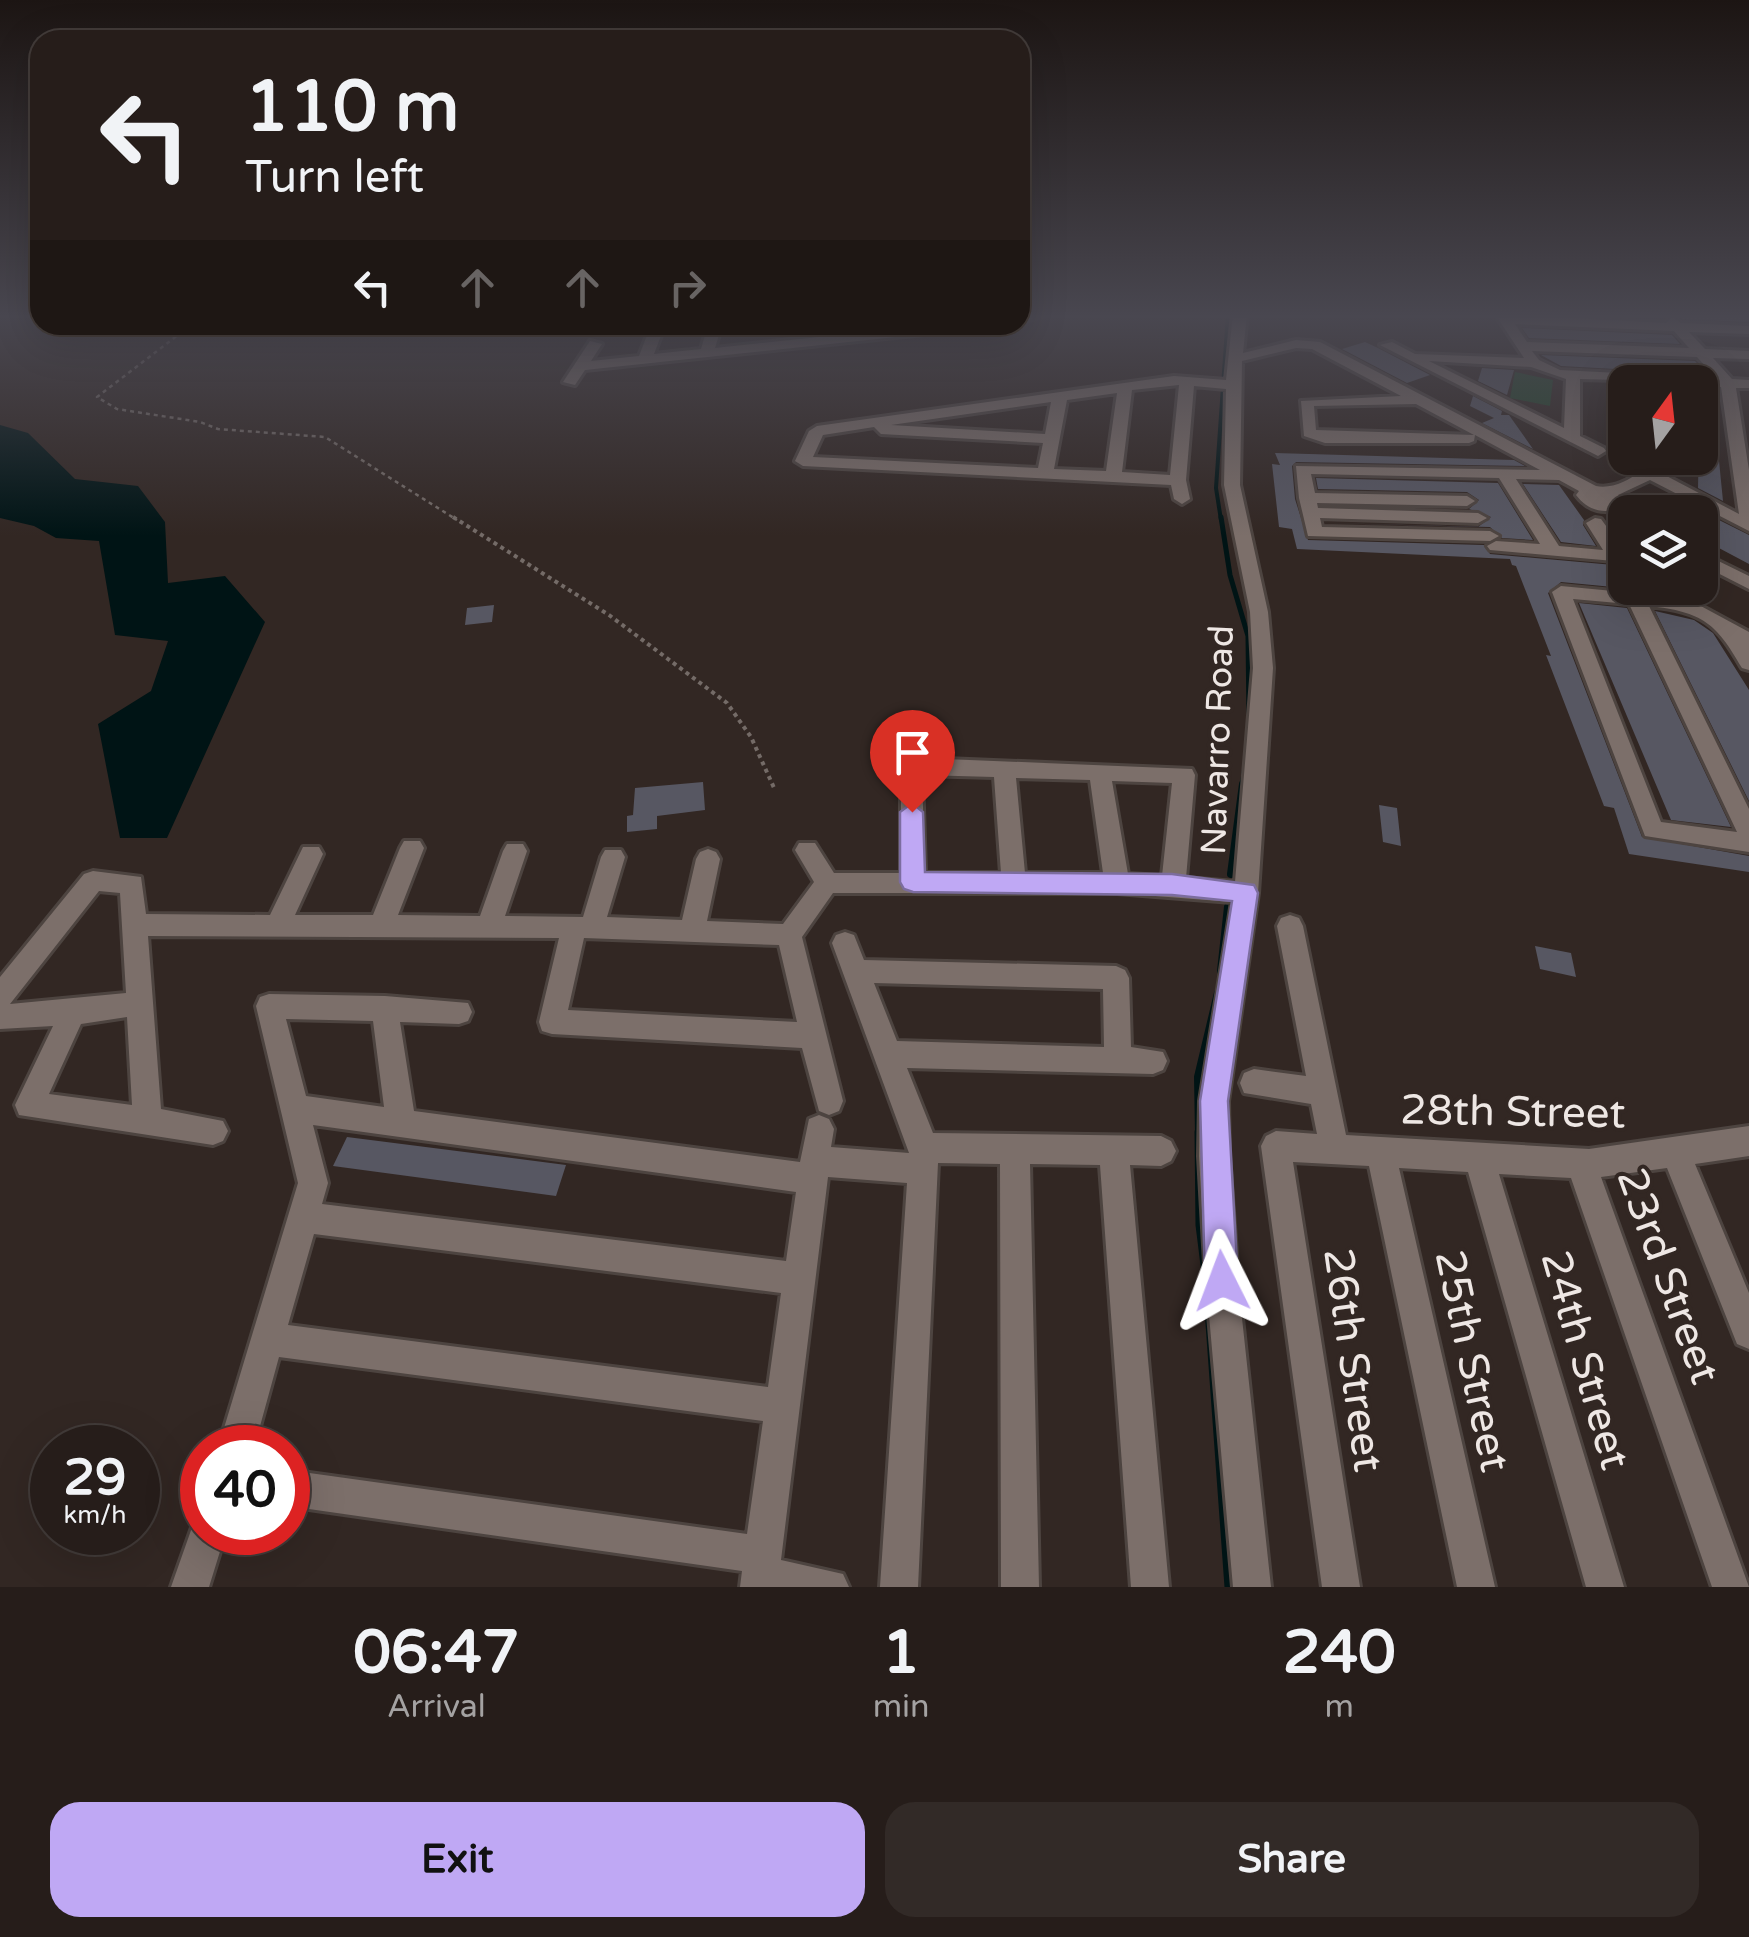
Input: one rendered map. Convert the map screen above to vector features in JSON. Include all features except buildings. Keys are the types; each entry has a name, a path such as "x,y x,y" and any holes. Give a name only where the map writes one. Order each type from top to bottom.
{"street":[{"path":"1112,388 817,431 803,461 1178,480"},
{"path":"1113,477 1125,388"},
{"path":"1182,498 1178,480 1186,388"},
{"name":"Navarro Road","path":"1226,388 1232,484 1259,612 1262,648 1246,893 1216,1082 1214,1156 1222,1281 1252,1587"},
{"path":"1382,388 1605,501 1636,483 1642,475"},
{"path":"1389,388 1469,438 1501,449"},
{"path":"1472,388 1598,451"},
{"path":"1572,438 1573,388"},
{"path":"1729,388 1749,526"},
{"path":"1045,474 1060,396"},
{"path":"1409,401 1312,402 1306,404 1309,433 1325,438 1469,438"},
{"path":"874,421 887,431 1052,439"},
{"path":"1306,491 1459,487 1504,474 1552,475"},
{"path":"1504,474 1554,551"},
{"path":"1665,475 1749,526"},
{"path":"1306,491 1459,487"},
{"path":"1459,487 1496,546"},
{"path":"1306,491 1478,518"},
{"path":"1306,491 1314,532 1608,555"},
{"path":"1595,524 1608,541"},
{"path":"1718,556 1749,572"},
{"path":"1720,568 1749,572"},
{"path":"1720,568 1749,584"},
{"path":"1608,597 1561,592 1653,830 1749,843"},
{"path":"1638,605 1749,832"},
{"path":"1688,605 1740,635 1749,663"},
{"path":"913,882 912,770 921,766 1177,774 1186,778 1172,884"},
{"path":"1004,768 1014,882"},
{"path":"1100,772 1117,883"},
{"path":"381,926 412,848"},
{"path":"807,850 827,883"},
{"path":"489,926 516,852"},
{"path":"278,926 310,854"},
{"path":"613,857 583,927 552,1022 814,1036"},
{"path":"692,931 708,859"},
{"path":"0,996 93,881 132,884 147,1122"},
{"path":"827,883 1172,884 1246,893"},
{"path":"789,935 827,883"},
{"path":"135,926 583,927 789,935"},
{"path":"1290,926 1335,1151"},
{"path":"761,1573 819,1142 814,1036 789,935"},
{"path":"900,1587 923,1158 850,957 1116,978 1118,1060"},
{"path":"0,1017 140,1004"},
{"path":"243,1425 313,1184 269,1006 458,1012"},
{"path":"385,1008 401,1124"},
{"path":"74,1013 30,1105 213,1131"},
{"path":"887,1054 1153,1061"},
{"path":"1254,1083 1323,1092"},
{"path":"295,1110 401,1124 819,1142 923,1158 1015,1149 1161,1152"},
{"name":"28th Street","path":"1276,1146 1581,1164 1749,1141"},
{"name":"26th Street","path":"1276,1146 1340,1587"},
{"path":"1015,1149 1020,1587"},
{"path":"1114,1151 1150,1587"},
{"path":"1674,1152 1749,1332"},
{"name":"25th Street","path":"1380,1154 1476,1587"},
{"name":"24th Street","path":"1480,1158 1605,1587"},
{"name":"23rd Street","path":"1581,1164 1731,1587"},
{"path":"303,1217 799,1279"},
{"path":"268,1339 783,1406"},
{"path":"310,1492 830,1587"},
{"path":"190,1587 200,1555"}],"path":[{"path":"109,388 96,398 117,409 200,422 218,429 325,437 610,615 726,703 751,737 774,790"}],"green space":[{"path":"1512,388 1552,388 1550,406 1510,398"}],"shaded area":[{"path":"0,425 28,433 75,479 138,486 165,522 168,583 225,576 265,622 167,838 120,838 98,724 151,691 168,641 115,635 99,541 56,538 34,526 0,518"}],"waterway":[{"path":"1221,520 1216,488 1223,388"},
{"path":"1221,517 1230,575 1248,636 1249,719"},
{"path":"1242,786 1245,766"},
{"path":"1231,874 1243,784"},
{"path":"1221,971 1228,907"},
{"path":"1199,1134 1198,1077 1218,993"},
{"path":"1199,1132 1200,1225 1206,1273"},
{"path":"1209,1310 1229,1587"}],"route":[{"path":"912,812 913,882 1172,884 1246,893 1214,1101 1222,1281"}]}
